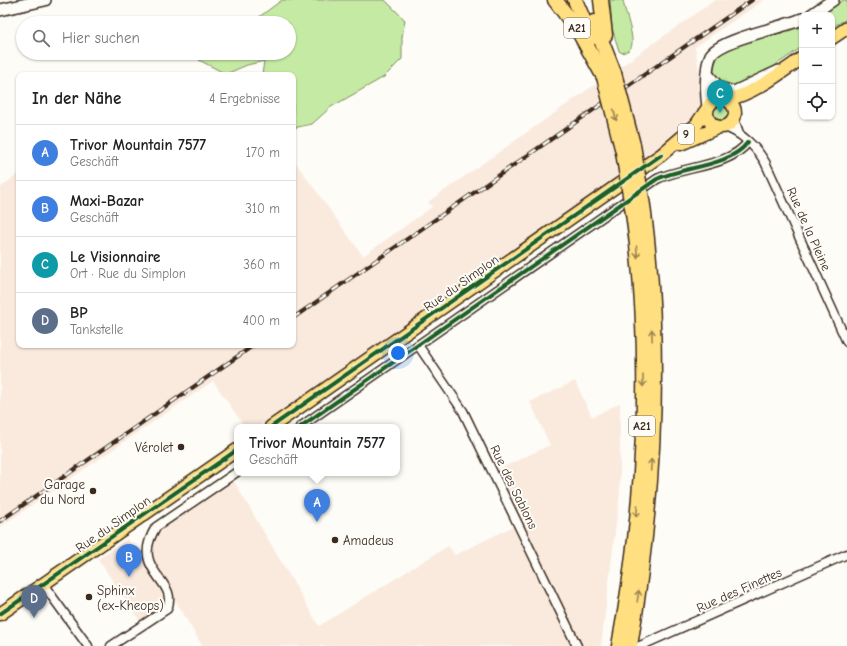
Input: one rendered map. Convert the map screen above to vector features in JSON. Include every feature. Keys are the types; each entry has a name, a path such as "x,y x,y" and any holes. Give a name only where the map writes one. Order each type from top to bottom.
{"highway":[{"name":"A21","path":"555,0 575,26 602,55"},
{"name":"A21","path":"575,0 602,55"},
{"name":"A21","path":"584,0 609,75 623,152 638,210 642,413 635,533 625,641"},
{"name":"A21","path":"601,0 603,27 602,55"}],"main road":[{"path":"0,10 45,0"},
{"path":"815,12 833,0"},
{"path":"708,108 708,63 712,55 721,46 799,20"},
{"path":"835,36 847,28"},
{"path":"708,75 719,88 734,92 797,62"},
{"name":"9","path":"768,82 735,116 730,124 722,127 710,122 707,114 708,108 714,101 743,95 768,82 797,62"},
{"path":"708,75 712,86 724,99 734,106 735,116"},
{"name":"Rue du Simplon","path":"275,424 661,155 696,125 708,108"},
{"name":"Rue du Simplon","path":"661,155 689,140 722,127"},
{"name":"Rue du Simplon","path":"0,614 234,452"}],"street":[{"name":"Rue de la Pleine","path":"735,116 739,133"},
{"name":"Rue de la Pleine","path":"722,127 739,133 762,157 771,173 847,342"},
{"path":"304,424 657,179 672,173 730,156 740,151 748,142"},
{"name":"Rue des Sablons","path":"418,345 463,411 577,646"},
{"path":"111,646 167,609 171,601 169,593 150,565 146,552 149,539 156,528 234,474"},
{"name":"Rue des Finettes","path":"640,646 847,554"},
{"path":"44,584 88,646"}],"shaded area":[{"path":"715,0 764,0 695,47 703,95 702,108 681,135 261,424 243,424 213,381 0,527 0,188 16,175 16,348 296,348 296,163 363,256 432,207 428,202"},
{"path":"575,381 592,417 620,403 620,492 601,646 202,646 151,558 152,541 157,531 232,478 319,626 448,546 455,555 522,522 497,470 550,445 530,402"},
{"path":"127,539 163,590 165,598 161,607 140,621 98,559"}],"green space":[{"path":"282,0 385,0 405,20 402,37 402,59 384,77 331,107 312,124 296,127 296,72 262,72 264,61 247,65 231,72 222,72 199,60 296,60 296,16 260,16"},
{"path":"610,0 623,0 630,26 632,45 629,50 622,53 619,51 612,28"},
{"path":"843,0 847,0 847,19 835,25 835,12 825,12"},
{"path":"799,26 799,49 751,82 726,88 714,73 716,61 723,51 740,43"},
{"path":"721,104 727,107 730,113 727,119 721,122 715,119 712,113 715,107"}],"railway":[{"path":"296,316 752,0"},
{"path":"0,521 250,348"}],"cycle path":[{"path":"304,424 657,179 718,161 740,150 748,142"},
{"path":"275,424 661,155"},
{"path":"0,614 234,452"}],"place":[{"name":"Le Visionnaire","path":"720,113"},
{"name":"Vérolet","path":"181,447"},
{"name":"Garage du Nord","path":"93,491"},
{"name":"Trivor Mountain 7577","path":"317,522"},
{"name":"Amadeus","path":"335,540"},
{"name":"Maxi-Bazar","path":"129,577"},
{"name":"Sphinx (ex-Kheops)","path":"89,597"},
{"name":"BP","path":"34,618"}]}
